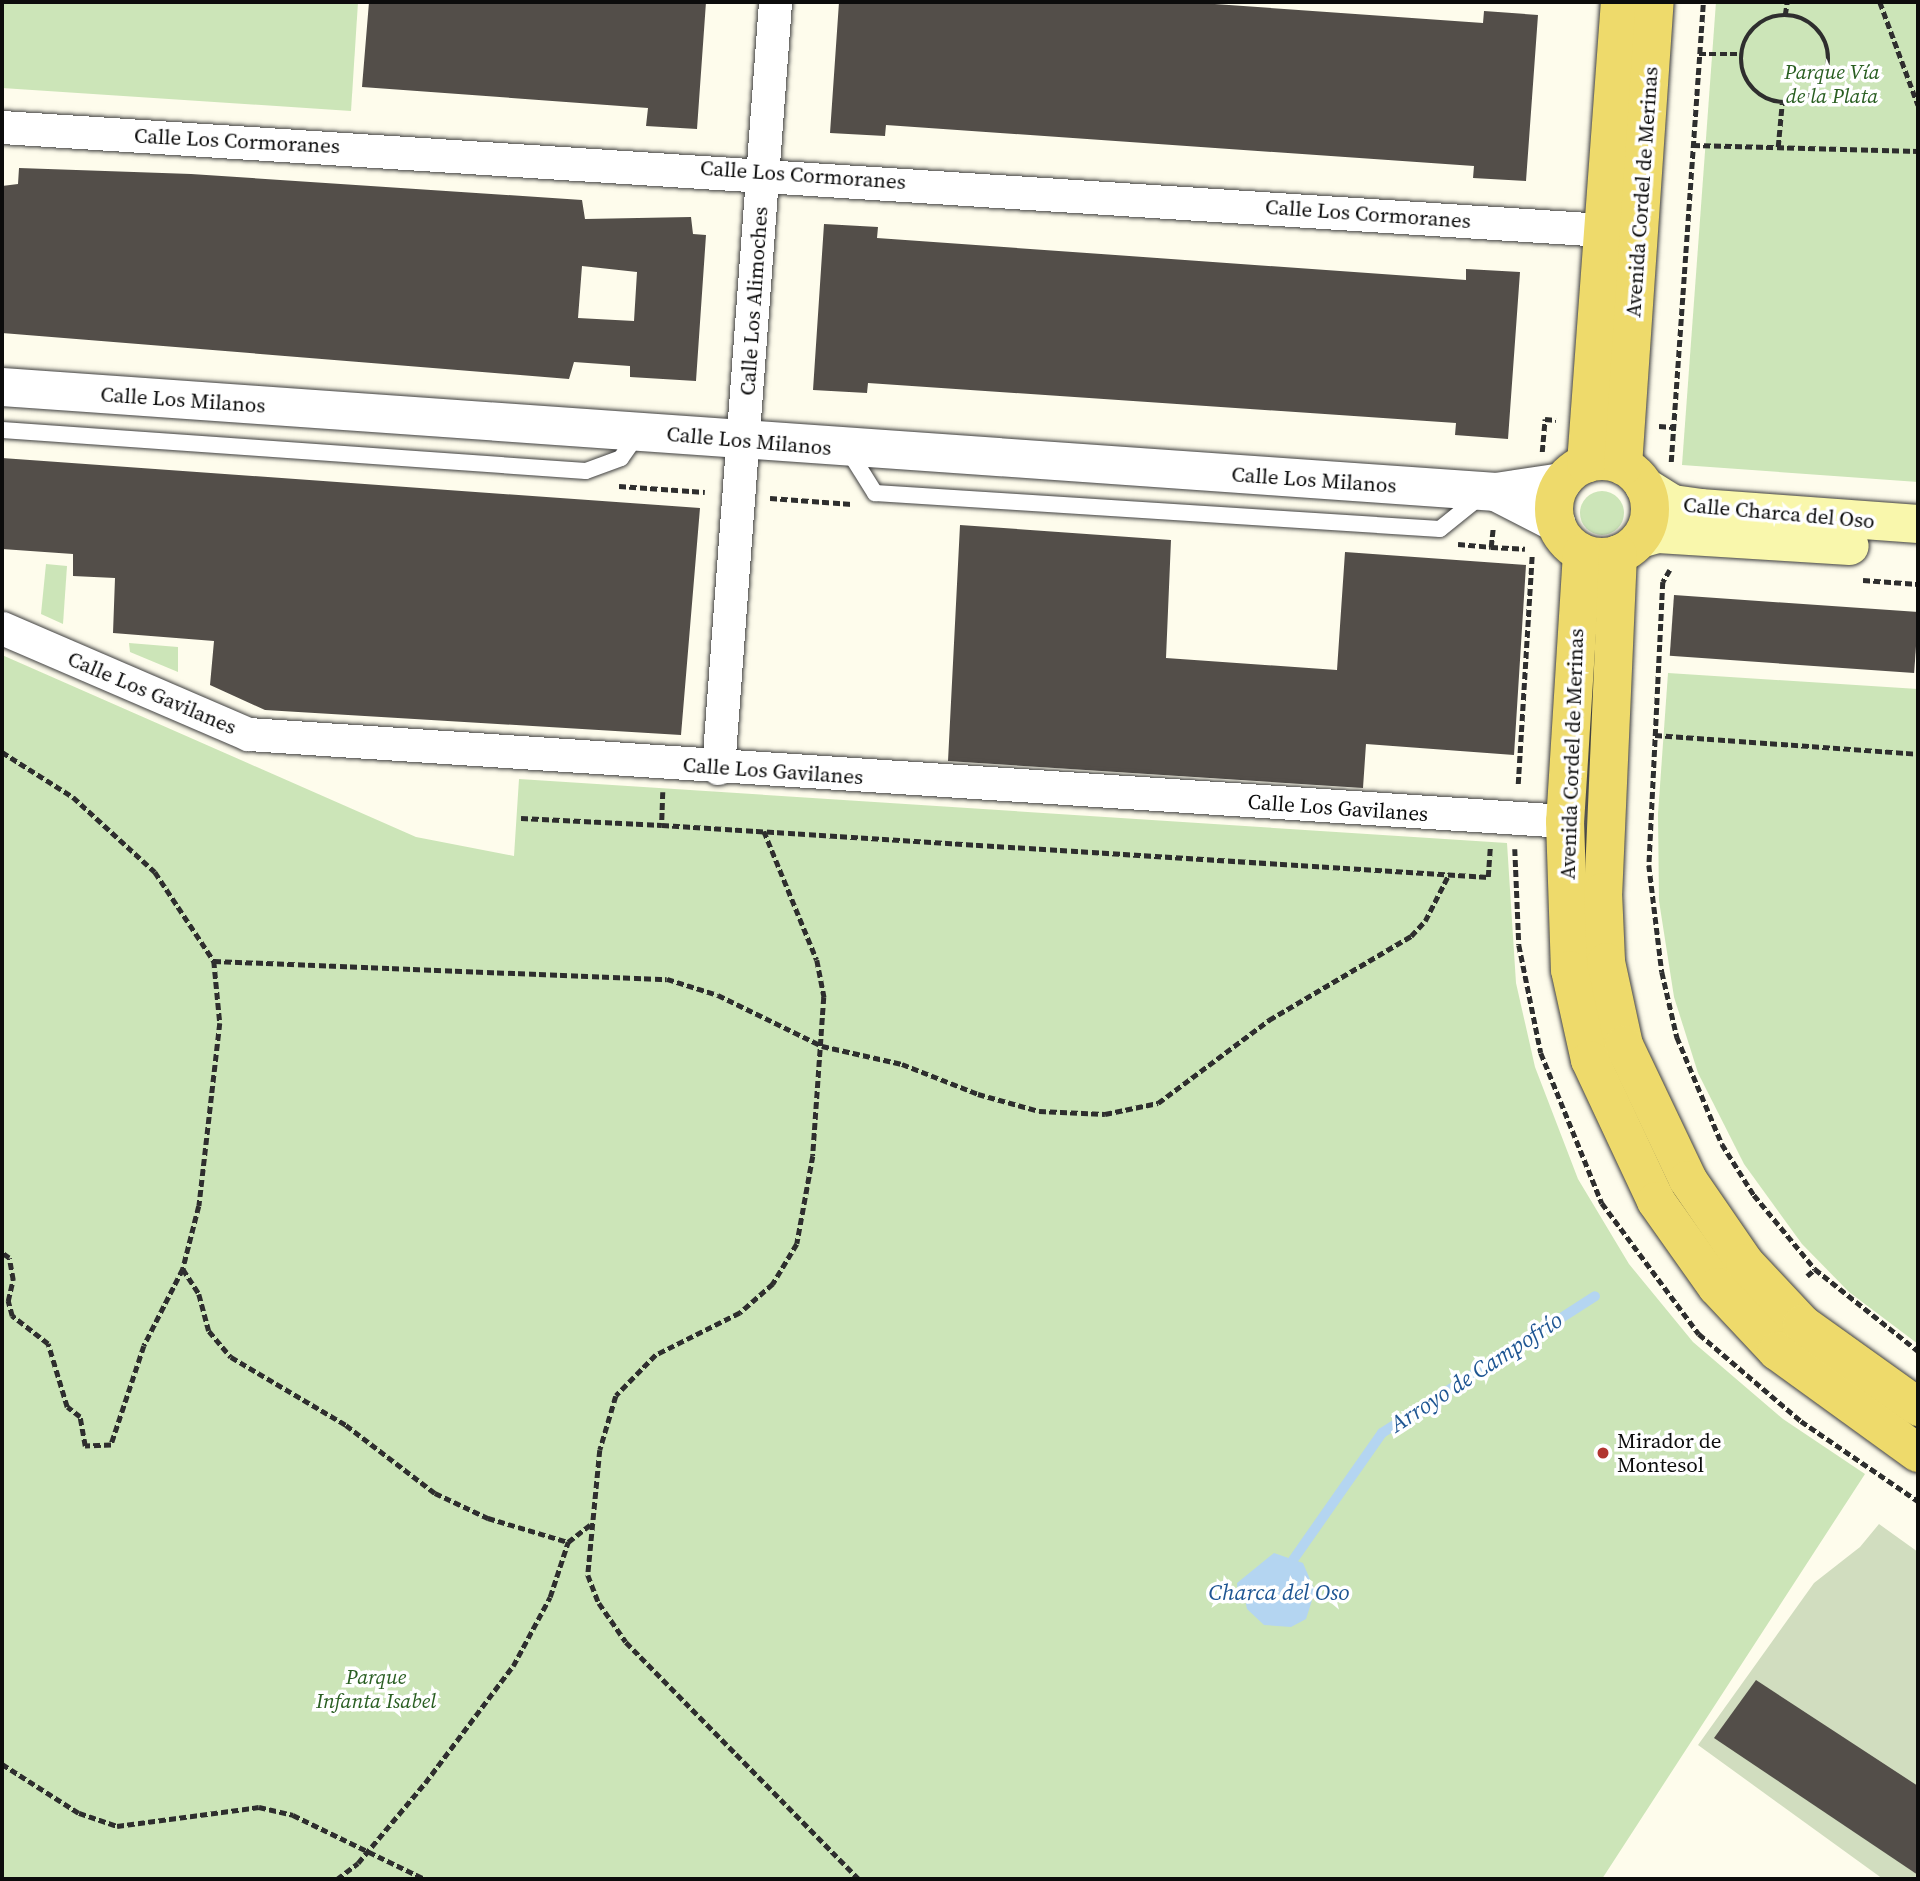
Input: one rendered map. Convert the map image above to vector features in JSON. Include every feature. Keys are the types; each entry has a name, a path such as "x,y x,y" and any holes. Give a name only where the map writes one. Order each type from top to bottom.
{"main road":[{"name":"Avenida Cordel de Merinas","path":"1618,475 1603,230 1620,2"},
{"name":"Avenida Cordel de Merinas","path":"1618,475 1655,2"},
{"path":"1618,475 1650,513 1613,549 1556,523 1556,496 1618,475"},
{"name":"Calle Charca del Oso","path":"1618,475 1673,504 1700,509 1918,524"},
{"name":"Calle Charca del Oso","path":"1613,549 1658,534 1918,550"},
{"name":"Avenida Cordel de Merinas","path":"1613,549 1565,821 1570,971 1590,1059 1656,1202 1717,1287 1777,1351 1918,1453"},
{"name":"Avenida Cordel de Merinas","path":"1613,549 1603,892 1606,962 1624,1045 1653,1115 1688,1180 1745,1263 1802,1324 1918,1407"}],"street":[{"name":"Calle Los Alimoches","path":"718,768 775,2"},
{"name":"Calle Los Cormoranes","path":"2,127 763,172 1603,230"},
{"name":"Calle Los Milanos","path":"2,387 743,441 1491,491 1618,475"},
{"name":"Calle Los Milanos","path":"1491,491 1556,523"},
{"name":"Calle Los Gavilanes","path":"2,628 248,734 718,768 1565,821"}],"lane":[{"path":"2,430 586,471 621,458 640,432"}],"path":[{"path":"1618,475 1693,145 1703,2"},
{"path":"1785,15 1787,2"},
{"path":"1880,2 1918,105"},
{"path":"1785,15 1801,18 1821,33 1829,68 1815,92 1782,103 1750,86 1741,54 1755,27 1785,15"},
{"path":"1699,54 1741,54"},
{"path":"1778,147 1782,103"},
{"path":"1693,145 1918,151"},
{"path":"1675,568 1663,582 1649,865 1662,972 1677,1037 1723,1144 1766,1212 1815,1269 1918,1351"},
{"path":"1849,580 1918,584"},
{"path":"1655,735 1918,754"},
{"path":"2,752 73,797 155,872 214,961 220,1023 199,1206 183,1269 144,1346 111,1445 98,1449 85,1446 80,1417 66,1407 48,1344 12,1316 8,1301 13,1280 9,1258 2,1253"},
{"path":"662,825 664,764"},
{"path":"522,818 1488,877 1493,818"},
{"path":"764,831 817,960 824,997 813,1156 797,1244 773,1284 740,1313 656,1355 616,1396 600,1450 590,1525 587,1575 598,1603 626,1642 859,1879"},
{"path":"214,961 654,978 718,995 821,1046 902,1064 1040,1111 1105,1114 1158,1103 1269,1020 1410,936 1424,921 1449,874"},
{"path":"183,1269 200,1294 209,1331 231,1357 346,1425 435,1493 488,1518 568,1542"},
{"path":"1779,1299 1815,1269"},
{"path":"337,1879 358,1863 366,1847 449,1754 527,1646 568,1542 590,1525"},
{"path":"2,1764 79,1813 117,1826 259,1807 293,1815 366,1847 425,1879"}],"green space":[{"path":"2,2 358,2 351,111 2,88"},
{"name":"Parque Vía de la Plata","path":"1716,2 1918,2 1918,482 1682,465"},
{"path":"1602,491 1617,498 1624,513 1617,528 1602,535 1587,528 1580,513 1587,498"},
{"path":"46,564 67,566 63,624 41,614"},
{"path":"129,643 178,647 178,672 130,652"},
{"name":"Parque Infanta Isabel","path":"2,655 416,837 514,856 519,779 1507,843 1516,983 1535,1067 1578,1179 1629,1264 1693,1342 1783,1419 1865,1474 1602,1879 2,1879"},
{"path":"1668,673 1918,689 1918,1344 1849,1292 1802,1244 1744,1164 1698,1073 1674,997 1659,901 1658,814"},
{"path":"1879,1524 1918,1552 1918,1879 1883,1879 1698,1745 1814,1583 1860,1547"}],"water":[{"name":"Charca del Oso","path":"1274,1553 1303,1563 1315,1591 1306,1619 1291,1627 1264,1625 1247,1609 1244,1595 1238,1596 1237,1583"}],"building":[{"path":"369,2 706,2 697,129 646,126 648,108 362,87"},
{"path":"839,2 1186,2 1483,23 1484,11 1538,15 1526,181 1473,178 1474,166 886,125 885,136 830,133"},
{"path":"19,168 191,174 582,200 585,219 691,217 693,234 706,235 696,381 630,377 630,366 574,362 569,379 2,333 2,186 18,184","holes":["582,266 637,272 634,321 578,318"]},
{"path":"824,224 878,227 877,238 1466,280 1466,269 1520,272 1508,439 1455,435 1456,423 868,383 867,393 813,390"},
{"path":"2,458 700,508 681,735 265,710 210,685 214,641 113,633 115,578 73,576 73,554 2,549"},
{"path":"960,525 1171,540 1166,658 1337,670 1345,552 1526,565 1514,755 1366,744 1363,788 948,761"},
{"path":"1674,595 1918,612 1914,673 1670,656"},
{"path":"1756,1680 1918,1786 1918,1875 1714,1738"}],"waterway":[{"name":"Arroyo de Campofrío","path":"1293,1560 1382,1433 1595,1296"}],"place":[{"name":"Mirador de Montesol","path":"1603,1453"}]}
